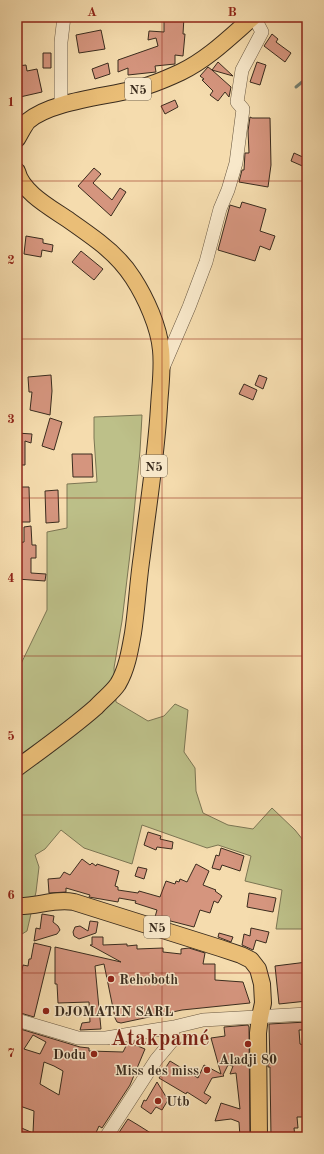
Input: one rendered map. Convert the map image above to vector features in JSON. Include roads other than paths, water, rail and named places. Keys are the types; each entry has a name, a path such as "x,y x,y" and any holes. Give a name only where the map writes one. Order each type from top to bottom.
{"main road":[{"name":"N5","path":"17,139 28,122 49,110 137,89 181,72 211,53 253,17"},
{"name":"N5","path":"17,171 18,176 29,191 42,202 100,242 115,255 133,277 143,296 156,329 161,349 158,430 135,621 130,652 126,665 118,683 111,693 86,716 17,768"},
{"name":"N5","path":"17,906 36,905 59,901 74,902 220,948 252,960 258,969 262,984 268,1137"},
{"name":"N5","path":"259,1137 258,1033 263,1012"}],"street":[{"path":"61,106 61,42 64,17"},
{"path":"161,372 189,307 206,262 220,209 228,190 236,163 243,109 237,102 242,70 262,32 253,17"},
{"path":"17,1020 78,1038 113,1037 174,1027 203,1020 229,1018 263,1012 307,1014"},
{"path":"106,1137 156,1060 171,1042 174,1027"}],"waterway":[{"path":"296,87 307,78"}],"place":[{"name":"Rehoboth","path":"111,979"},
{"name":"DJOMATIN SARL","path":"46,1011"},
{"name":"Aladji 80","path":"248,1044"},
{"name":"Dodu","path":"94,1054"},
{"name":"Miss des miss","path":"207,1070"},
{"name":"Utb","path":"158,1101"}],"district":[{"name":"Atakpamé","path":"160,1037"}]}
